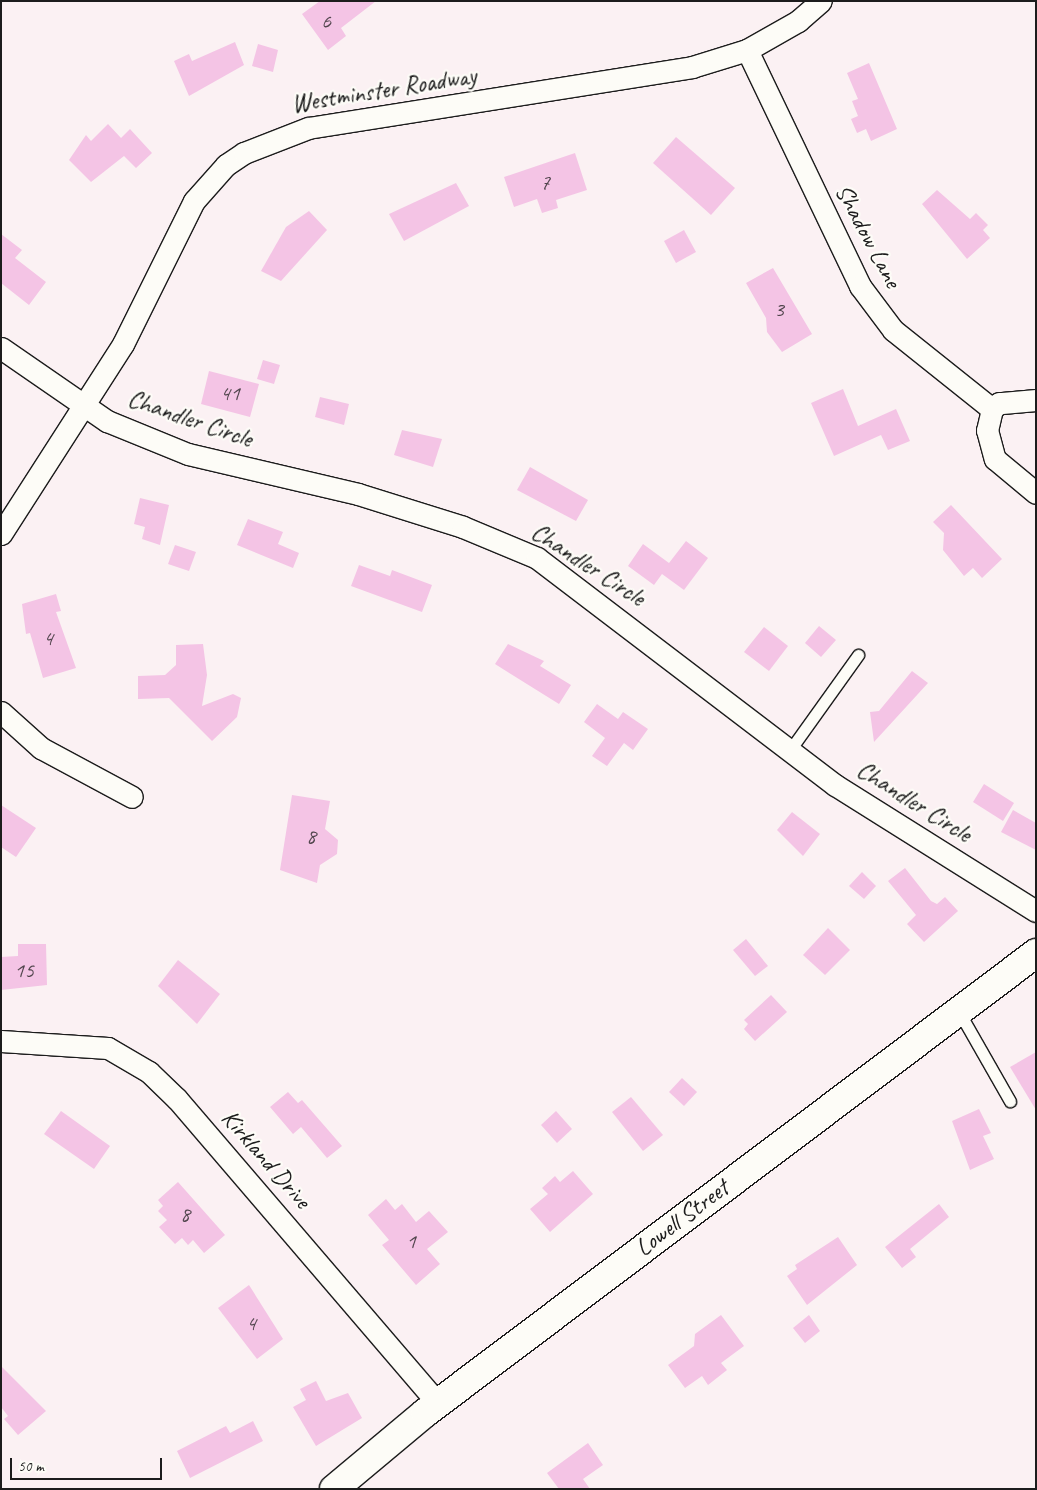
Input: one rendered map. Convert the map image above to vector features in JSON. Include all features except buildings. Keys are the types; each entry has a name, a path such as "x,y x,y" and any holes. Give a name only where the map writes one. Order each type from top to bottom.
{"main road":[{"name":"Lowell Street","path":"334,1489 438,1403 1036,953"}],"street":[{"name":"Westminster Roadway","path":"1,534 123,344 194,201 226,165 260,143 308,128 642,77 747,50 798,21 820,1"},
{"name":"Shadow Lane","path":"747,50 860,286 893,330 992,409"},
{"name":"Chandler Circle","path":"1,348 83,407 188,454 367,497 464,527 537,558 790,750 922,843 1036,911"},
{"path":"1036,400 1010,400 992,409 987,436 994,459 1036,494"},
{"path":"1,712 41,748 132,797"},
{"name":"Kirkland Drive","path":"1,1041 108,1048 149,1072 177,1099 438,1403"}],"lane":[{"path":"790,750 858,655"},
{"path":"958,1010 1010,1101"}]}
